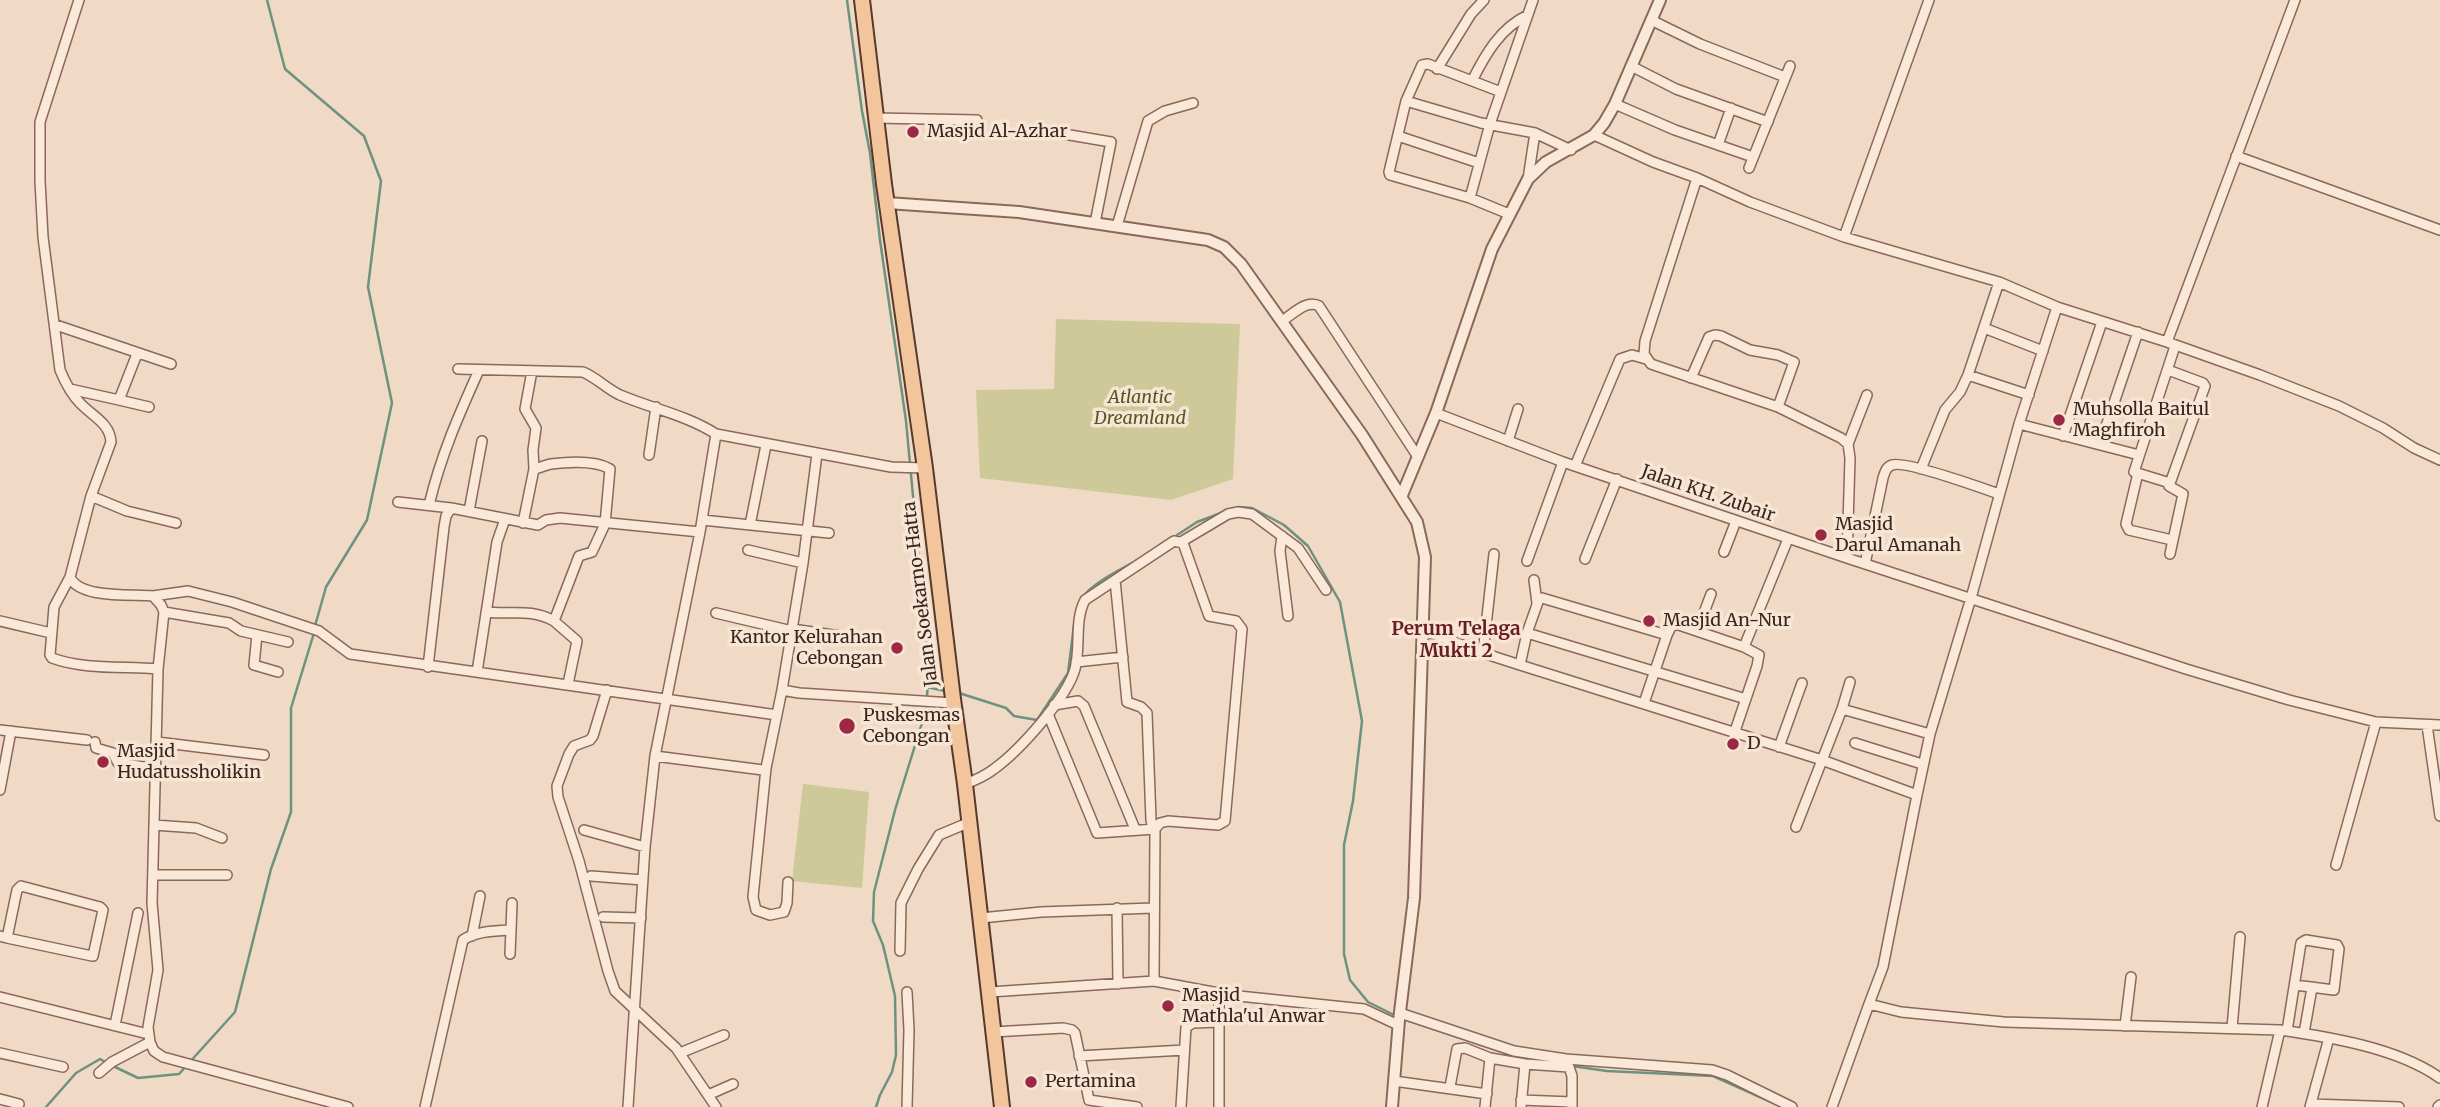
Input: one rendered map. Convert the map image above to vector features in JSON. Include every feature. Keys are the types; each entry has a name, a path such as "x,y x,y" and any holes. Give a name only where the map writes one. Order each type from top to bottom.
{"main road":[{"name":"Jalan Soekarno-Hatta","path":"862,0 921,468 970,822 1002,1107"}],"street":[{"path":"79,0 40,122 43,237 60,370 79,402 105,425 111,442 91,496 70,577 54,607 50,654 56,660 106,668 121,665 158,669"},
{"path":"1437,69 1471,14 1484,0"},
{"path":"1469,198 1490,124 1533,0"},
{"path":"1528,179 1546,162 1594,135 1615,104 1660,0"},
{"path":"1844,237 1929,0"},
{"path":"2170,483 2133,472 2168,370 2171,344 2236,156 2295,0"},
{"path":"1472,81 1497,39 1528,15"},
{"path":"1651,20 1700,44 1785,77"},
{"path":"1501,92 1428,64 1419,67 1406,102 1389,166 1390,175 1469,198 1510,214"},
{"path":"1631,66 1676,89 1768,122"},
{"path":"1749,168 1790,66"},
{"path":"1406,102 1535,133 1571,150"},
{"path":"1117,226 1148,121 1166,111 1193,103"},
{"path":"1615,104 1675,131 1753,157"},
{"path":"1718,145 1731,108"},
{"path":"876,118 977,120"},
{"path":"1402,495 1436,413 1483,270 1528,179 1535,133"},
{"path":"1064,134 1111,142 1094,223"},
{"path":"1594,135 1750,202 1844,237 1998,282 2057,307 2260,375 2339,407 2440,460"},
{"path":"1398,136 1479,163"},
{"path":"2236,156 2440,230"},
{"path":"1697,178 1645,341 1643,351 1646,359 1651,364 1778,407 1848,444"},
{"path":"887,203 1019,212 1208,240 1224,247 1241,264 1282,321 1402,495 1417,522 1424,547 1423,630 1413,898 1392,1107"},
{"path":"1921,469 1945,410 1960,392 1968,375 1998,282"},
{"path":"1282,321 1307,304 1320,306 1418,457"},
{"path":"1832,1107 1883,967 1922,764 2019,424 2057,307"},
{"path":"2063,436 2102,322"},
{"path":"56,325 171,364"},
{"path":"1983,328 2043,351"},
{"path":"2100,444 2138,332"},
{"path":"1691,378 1709,337 1715,335 1750,350 1778,355 1794,362 1778,407"},
{"path":"119,400 137,354"},
{"path":"1575,466 1620,359 1632,355 1646,359"},
{"path":"458,369 583,372 597,378 620,395 696,422 716,435 891,467 921,468"},
{"path":"429,505 449,435 479,370"},
{"path":"2168,370 2205,386 2170,483 2170,488 2183,494 2170,554"},
{"path":"523,523 534,469 536,428 525,409 532,371"},
{"path":"1968,375 2029,395"},
{"path":"71,389 149,407"},
{"path":"1847,558 1850,458 1848,444 1867,395"},
{"path":"649,455 656,407"},
{"path":"1508,441 1518,409"},
{"name":"Jalan KH. Zubair","path":"1436,413 1563,463 2197,673 2376,722 2440,724"},
{"path":"2019,424 2140,455"},
{"path":"628,1107 645,847 655,756 661,715 667,700 700,532 716,435"},
{"path":"469,511 482,441"},
{"path":"750,525 766,445"},
{"path":"788,882 784,912 771,915 756,910 753,897 766,768 809,530 817,454"},
{"path":"534,469 548,464 569,463 607,466 610,469 605,524 592,552 579,556 554,621"},
{"path":"1527,561 1563,463"},
{"path":"1865,564 1887,469 1897,464 1921,469 1999,494"},
{"path":"2138,473 2127,528 2172,540"},
{"path":"1586,559 1617,479"},
{"path":"91,496 127,511 176,523"},
{"path":"398,502 451,508 538,525 560,518 700,532"},
{"path":"428,667 444,527 451,508"},
{"path":"965,784 1002,763 1048,714 1071,680 1076,662 1079,615 1089,596 1174,541 1181,542 1228,514 1252,514 1298,548 1326,590"},
{"path":"477,672 497,542 505,519"},
{"path":"702,520 829,533"},
{"path":"1724,552 1736,521"},
{"path":"1282,536 1279,551 1288,616"},
{"path":"1744,647 1788,539"},
{"path":"1154,829 1166,821 1218,825 1226,819 1242,629 1236,621 1209,616 1186,548 1181,542"},
{"path":"748,550 803,563"},
{"path":"1483,653 1493,554"},
{"path":"70,577 76,586 89,592 153,596 188,591 232,602 318,631 350,654 777,715"},
{"path":"1115,580 1127,702 1141,707 1147,713 1151,820 1154,829 1154,981"},
{"path":"1535,580 1537,603"},
{"path":"1697,631 1711,594"},
{"path":"153,596 162,605 164,612 158,669 152,903 159,960 148,1025 149,1038 154,1051 163,1057 348,1107"},
{"path":"1520,665 1527,633 1540,598 1667,635"},
{"path":"486,612 511,615 531,611 554,621 577,641 568,684"},
{"path":"164,612 229,623 241,631 288,642"},
{"path":"716,613 792,630 840,636"},
{"path":"0,621 51,633"},
{"path":"1644,703 1670,626 1673,624 1744,647 1759,657 1734,734"},
{"path":"1423,630 1483,653 1822,760 1917,795"},
{"path":"1527,633 1746,699"},
{"path":"257,635 254,665 278,672"},
{"path":"1076,662 1123,657"},
{"path":"1796,827 1850,682"},
{"path":"1779,747 1802,683"},
{"path":"607,690 593,736 590,740 574,746 569,754 557,786 558,797 579,861 615,991 680,1053 716,1107"},
{"path":"782,690 917,701 953,695"},
{"path":"1054,705 1078,701 1084,706 1135,829"},
{"path":"1842,709 1930,734"},
{"path":"1048,714 1097,833 1154,829"},
{"path":"2336,865 2376,722"},
{"path":"2427,725 2440,816"},
{"path":"0,730 91,741 96,748 113,753 118,763 157,769"},
{"path":"0,790 11,731"},
{"path":"157,741 264,755"},
{"path":"1855,743 1922,764"},
{"path":"655,756 761,771 766,768"},
{"path":"900,951 901,903 918,869 939,835 970,822"},
{"path":"154,825 196,828 222,838"},
{"path":"584,830 645,847"},
{"path":"153,876 228,875"},
{"path":"591,876 643,880"},
{"path":"23,886 102,908 95,954 92,956 4,937 18,890 23,886"},
{"path":"472,936 480,896"},
{"path":"510,954 512,903"},
{"path":"1117,908 1118,984"},
{"path":"981,918 1041,912 1153,908"},
{"path":"116,1025 138,913"},
{"path":"603,917 641,918"},
{"path":"425,1107 463,940 487,932 511,930"},
{"path":"2232,1028 2240,937"},
{"path":"2262,1107 2295,985 2302,942 2306,940 2335,944 2339,949 2334,990 2295,985"},
{"path":"2125,1026 2131,977"},
{"path":"989,992 1154,981 1219,993 1364,1009 1513,1056 1525,1064 1569,1067 1572,1076 1572,1105 1521,1104 1525,1064"},
{"path":"2304,1033 2312,988"},
{"path":"907,992 907,1107"},
{"path":"1219,993 1219,1107"},
{"path":"0,997 116,1025 149,1038"},
{"path":"1869,1004 1901,1012 1979,1020 2283,1030 2329,1038 2390,1055 2413,1063 2440,1078"},
{"path":"1181,1107 1186,1027 1189,1024 1219,1021"},
{"path":"993,1032 1068,1028 1074,1032 1089,1101 1137,1107"},
{"path":"680,1053 724,1035"},
{"path":"105,1067 149,1038"},
{"path":"2329,1038 2311,1105 2399,1107"},
{"path":"1450,1087 1457,1049 1465,1048 1490,1058 1513,1056 1712,1070 1792,1107"},
{"path":"1079,1056 1184,1050"},
{"path":"0,1053 63,1067"},
{"path":"1485,1107 1490,1058"},
{"path":"1394,1081 1487,1094"},
{"path":"708,1095 733,1084"},
{"path":"0,1099 19,1104"}],"green space":[{"name":"Atlantic Dreamland","path":"1056,319 1240,324 1233,479 1171,500 980,478 976,390 1054,389"},
{"path":"803,784 869,792 862,888 792,881"}],"waterway":[{"path":"267,0 285,69 364,136 381,181 368,287 392,403 367,520 326,587 315,626"},
{"path":"847,0 906,421 929,667 926,710 895,810 874,892 873,921 883,945 895,996 896,1055 892,1072 876,1107"},
{"path":"1234,509 1252,508 1284,525 1308,546 1340,602 1362,721 1353,801 1344,845 1344,954 1350,980 1368,1002 1398,1017"},
{"path":"1174,537 1197,522 1221,513"},
{"path":"1077,608 1080,600 1094,586 1139,559"},
{"path":"959,693 1006,708 1014,716 1037,720 1068,673 1074,625"},
{"path":"113,1066 138,1078 179,1074 235,1012 271,869 291,812 291,708 314,633"},
{"path":"927,687 945,691"},
{"path":"1404,1019 1527,1060"},
{"path":"46,1107 76,1073 100,1059 107,1063"},
{"path":"1572,1066 1607,1071 1713,1076 1782,1107"}],"place":[{"name":"Masjid Al-Azhar","path":"913,132"},
{"name":"Muhsolla Baitul Maghfiroh","path":"2059,420"},
{"name":"Masjid Darul Amanah","path":"1821,535"},
{"name":"Masjid An-Nur","path":"1649,621"},
{"name":"Kantor Kelurahan Cebongan","path":"897,648"},
{"name":"Puskesmas Cebongan","path":"847,726"},
{"name":"D","path":"1733,744"},
{"name":"Masjid Hudatussholikin","path":"103,762"},
{"name":"Masjid Mathla'ul Anwar","path":"1168,1006"},
{"name":"Pertamina","path":"1031,1082"}],"district":[{"name":"Perum Telaga Mukti 2","path":"1456,641"}]}
